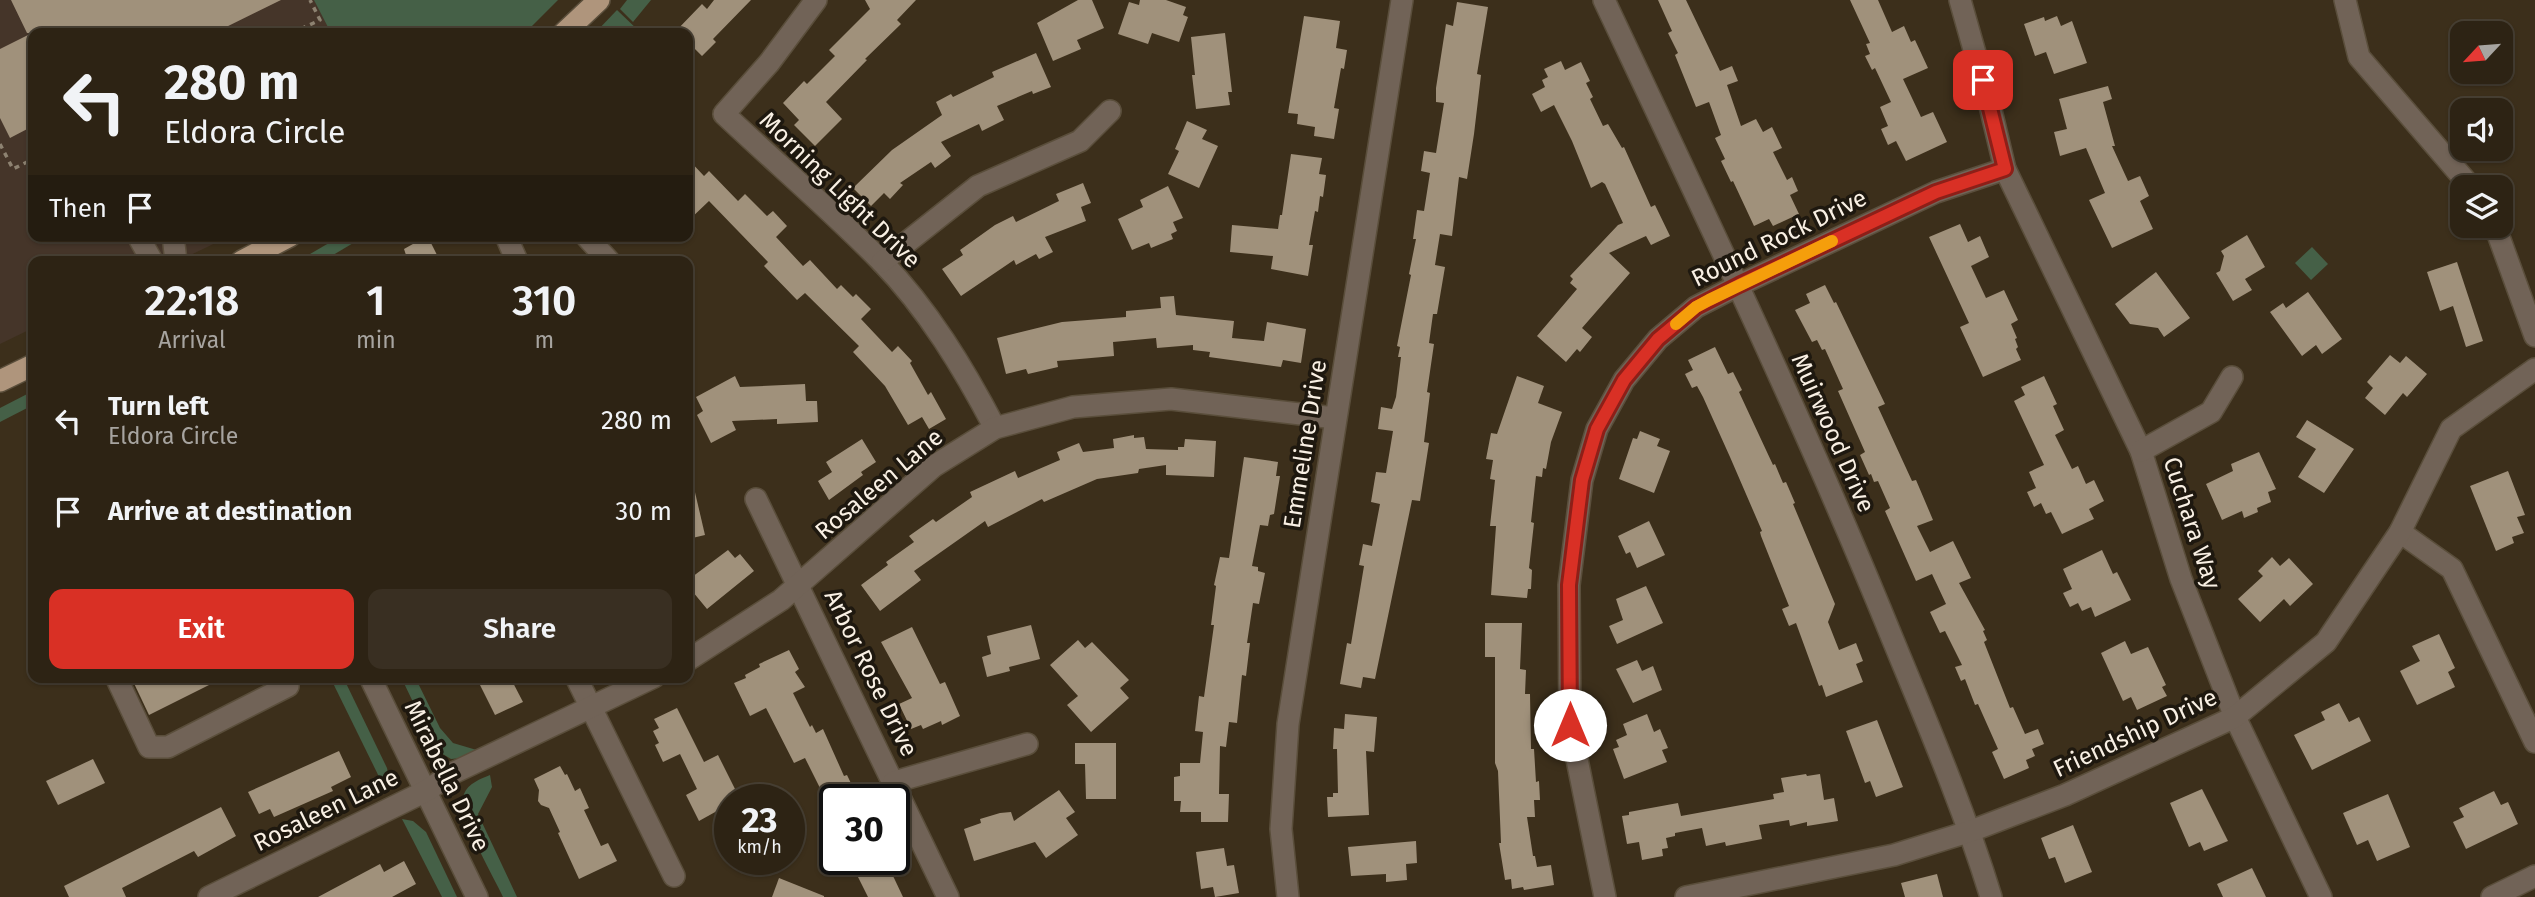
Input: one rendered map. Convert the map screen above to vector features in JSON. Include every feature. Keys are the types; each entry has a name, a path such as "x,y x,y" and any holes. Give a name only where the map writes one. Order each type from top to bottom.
{"main road":[{"path":"569,28 599,0"},
{"path":"252,256 278,242"},
{"path":"0,381 28,367"}],"street":[{"name":"Morning Light Drive","path":"816,0 769,63 724,114 882,262 934,326 963,368 995,428"},
{"name":"Emmeline Drive","path":"1288,897 1281,829 1288,724 1402,0"},
{"name":"Muirwood Drive","path":"1604,0 1739,285 1863,565 1971,831 1992,897"},
{"name":"Cuchara Way","path":"1960,0 2005,169 2141,452 2181,579 2235,717 2321,897"},
{"path":"2345,0 2359,57 2462,175"},
{"path":"882,262 978,186 1080,141 1110,111"},
{"name":"Round Rock Drive","path":"1605,897 1570,725 1569,585 1582,480 1597,429 1624,380 1658,339 1696,307 1936,192 2005,169"},
{"path":"2499,238 2535,336"},
{"path":"592,242 604,256"},
{"name":"Friendship Drive","path":"1686,897 1894,855 1971,831 2066,795 2235,717 2326,642 2400,532 2451,429 2535,369"},
{"path":"2141,452 2211,412 2232,377"},
{"name":"Rosaleen Lane","path":"693,657 781,600 934,466 995,428 1073,407 1171,398 1335,418"},
{"name":"Arbor Rose Drive","path":"756,499 948,897"},
{"path":"2400,532 2452,569 2535,742"},
{"path":"119,683 149,747 168,747 288,686 287,683"},
{"name":"Mirabella Drive","path":"373,683 477,897"},
{"path":"579,683 674,876"},
{"name":"Rosaleen Lane","path":"209,897 426,791 453,773 642,683"},
{"path":"894,782 1027,744"},
{"path":"2492,897 2535,876"}],"path":[{"path":"303,28 320,20 310,0"},
{"path":"0,144 13,169 28,162"}],"shaded area":[{"path":"0,0 557,0 529,28 28,28 28,242 218,242 188,256 28,256 28,330 0,344"}],"green space":[{"path":"314,0 558,0 530,28 328,28"},
{"path":"627,0 651,0 633,22 620,9"},
{"path":"617,10 636,28 600,28"},
{"path":"331,242 355,242 331,256 307,256"},
{"path":"2312,247 2328,264 2311,280 2295,263"},
{"path":"28,394 28,408 0,422 0,408"},
{"path":"333,683 346,683 387,768 390,782 386,791"},
{"path":"404,683 418,683 440,728 453,743 480,751 451,759 436,750"},
{"path":"490,775 492,787 478,814 517,897 503,897 477,846 463,804 468,787"},
{"path":"402,819 413,821 426,832 457,897 442,897"}],"building":[{"path":"11,0 281,0 224,28 28,28 27,33"},
{"path":"714,0 751,0 713,39 716,42 702,56 693,47 693,28 679,28 702,4 707,9"},
{"path":"865,0 916,0 897,20 901,24 826,102 842,119 815,146 794,125 799,120 783,103 804,81 807,84 835,56 829,50 870,9"},
{"path":"1078,0 1092,0 1104,28 1077,40 1081,49 1053,61 1037,23"},
{"path":"1140,0 1166,0 1186,7 1183,15 1188,17 1179,42 1152,33 1148,44 1118,34 1129,2 1139,5"},
{"path":"1658,0 1686,0 1720,71 1732,66 1738,81 1727,85 1741,126 1756,119 1763,132 1772,127 1782,148 1773,152 1787,180 1792,177 1798,191 1790,195 1799,214 1773,226 1769,219 1754,226 1721,161 1725,159 1715,138 1721,135 1709,102 1696,107 1675,55 1678,53 1668,33 1672,31"},
{"path":"1850,0 1878,0 1892,32 1904,26 1911,42 1915,40 1928,68 1903,79 1921,117 1933,112 1947,142 1906,161 1896,141 1888,145 1881,129 1888,126 1880,107 1891,102 1875,68 1872,70 1865,56 1870,54 1866,44 1870,43"},
{"path":"1457,2 1488,7 1477,74 1481,75 1474,134 1467,179 1459,177 1452,236 1440,234 1435,265 1445,267 1429,343 1434,344 1424,442 1429,443 1420,501 1412,500 1375,679 1363,677 1361,688 1340,684 1347,643 1351,644 1364,566 1359,565 1363,544 1372,546 1380,504 1371,502 1376,472 1386,473 1393,431 1378,429 1381,407 1392,409 1396,397 1401,357 1398,357 1400,347 1397,346 1411,275 1417,210 1424,211 1430,173 1421,171 1424,151 1436,153 1444,103 1436,102 1436,88 1446,24 1453,26"},
{"path":"1304,16 1340,21 1336,48 1347,50 1334,108 1339,109 1334,139 1314,136 1315,127 1297,124 1298,114 1288,113"},
{"path":"2057,16 2061,26 2072,21 2087,63 2054,74 2046,52 2035,56 2024,24"},
{"path":"1225,33 1232,92 1228,92 1230,105 1196,109 1191,37"},
{"path":"28,35 28,129 10,138 0,118 0,49"},
{"path":"1036,53 1051,87 1033,94 1032,91 997,106 1004,120 982,131 979,124 941,142 951,156 935,168 931,162 900,183 903,185 890,199 884,193 871,206 853,188 892,150 942,115 936,102 951,94 953,97 994,77 992,72"},
{"path":"1561,61 1565,70 1581,62 1590,81 1586,83 1593,97 1590,99 1603,126 1608,124 1622,148 1624,147 1651,207 1655,205 1670,236 1651,245 1646,236 1609,253 1630,273 1582,328 1592,337 1580,352 1577,349 1566,362 1537,336 1577,289 1570,283 1573,279 1570,276 1618,225 1623,223 1605,184 1602,182 1591,188 1554,105 1541,112 1532,94 1545,87 1542,80 1548,77 1544,69"},
{"path":"2108,86 2112,99 2103,102 2115,146 2112,146 2128,181 2140,176 2149,196 2140,201 2153,229 2112,248 2089,200 2105,193 2086,148 2060,156 2054,132 2067,129 2059,99"},
{"path":"1187,121 1207,130 1202,139 1218,146 1199,188 1168,174 1179,151 1175,149"},
{"path":"1291,154 1322,158 1319,174 1326,175 1323,197 1320,196 1318,212 1315,211 1309,245 1313,245 1308,276 1271,269 1273,256 1230,252 1232,225 1278,229"},
{"path":"693,164 704,176 709,171 738,201 745,194 767,216 773,211 787,226 776,237 803,266 810,260 837,289 841,285 853,297 856,294 871,309 861,319 892,352 898,346 912,361 910,363 928,395 931,392 946,419 929,429 922,417 908,425 885,386 853,352 859,346 805,293 797,300 764,266 768,262 709,201 693,216"},
{"path":"1083,183 1091,203 1081,207 1086,221 1045,237 1053,252 1039,259 1036,254 1016,265 1014,260 961,296 942,269 963,255 960,250 995,225 1013,216 1016,222 1059,201 1056,194"},
{"path":"1168,186 1183,218 1173,222 1177,231 1171,234 1173,239 1151,248 1149,243 1132,250 1118,219 1143,207 1140,200"},
{"path":"1960,224 1968,242 1980,236 1989,257 1971,266 1986,298 2004,290 2018,320 2011,324 2021,360 1983,377 1960,327 1969,323 1929,237"},
{"path":"2247,235 2265,267 2245,279 2252,290 2233,301 2216,273 2220,271 2224,256 2221,251"},
{"path":"416,242 430,242 438,256 406,256 404,249"},
{"path":"2457,262 2483,341 2466,347 2453,306 2440,311 2427,272"},
{"path":"2156,272 2190,318 2164,337 2158,328 2130,324 2115,304"},
{"path":"1825,285 1834,303 1836,302 1885,404 1878,407 1912,481 1916,480 1933,520 1917,526 1930,552 1953,541 1971,578 1959,583 1985,630 1983,631 1987,640 1984,642 2010,708 2013,707 2025,734 2038,729 2044,744 2032,749 2035,756 2026,760 2029,768 2004,779 1992,752 1998,749 1965,679 1961,681 1955,667 1962,665 1945,631 1940,633 1930,612 1946,604 1932,574 1916,581 1885,511 1890,508 1878,481 1874,482 1871,474 1869,475 1860,455 1865,452 1838,391 1843,389 1825,349 1822,350 1817,340 1812,342 1795,310 1810,303 1806,294"},
{"path":"2308,292 2342,339 2322,354 2316,345 2302,356 2270,312 2283,303 2286,308"},
{"path":"1174,296 1176,315 1234,321 1232,338 1264,341 1267,322 1306,329 1301,363 1283,360 1281,367 1209,357 1210,352 1193,350 1193,345 1157,348 1156,338 1113,342 1114,356 1057,361 1058,367 1028,374 1026,369 1006,374 997,338 1062,322 1126,317 1126,311 1161,308 1160,297"},
{"path":"1715,347 1728,374 1733,372 1742,390 1739,392 1773,465 1775,464 1783,483 1786,482 1795,503 1793,504 1835,604 1828,622 1839,650 1856,643 1863,661 1856,664 1863,682 1826,697 1822,685 1819,686 1796,623 1789,626 1782,609 1789,606 1761,536 1762,531 1730,457 1703,397 1697,386 1692,388 1685,374 1693,370 1688,360"},
{"path":"2390,355 2400,363 2406,356 2427,374 2407,397 2403,393 2385,415 2365,398 2373,388 2367,382"},
{"path":"735,376 740,387 805,384 806,401 817,401 818,422 777,424 777,419 732,421 736,430 711,443 697,415 703,411 696,397"},
{"path":"1517,376 1544,386 1538,403 1562,412 1551,442 1546,469 1543,468 1542,477 1536,476 1531,522 1534,523 1529,568 1532,570 1531,589 1528,589 1527,598 1491,595 1496,526 1490,526 1495,480 1490,479 1493,460 1486,459 1491,433 1497,434"},
{"path":"2044,376 2057,404 2053,406 2064,430 2055,435 2072,469 2078,466 2086,484 2094,480 2104,501 2089,509 2094,519 2062,534 2051,512 2046,514 2041,503 2034,507 2027,492 2036,488 2029,472 2044,465 2014,401 2025,395 2021,387"},
{"path":"2307,420 2354,449 2324,493 2298,477 2316,449 2296,437"},
{"path":"1640,431 1660,439 1657,446 1670,451 1654,493 1619,479 1633,438 1637,439"},
{"path":"1134,435 1134,438 1144,437 1146,449 1178,450 1178,447 1184,447 1185,439 1216,441 1214,477 1166,475 1166,465 1139,469 1138,473 1097,479 1044,502 1042,499 988,527 985,521 914,571 921,580 880,611 861,585 888,565 886,562 914,542 909,536 933,519 936,522 972,497 970,492 1015,471 1018,478 1060,460 1057,452 1079,443 1083,452 1114,448 1113,439"},
{"path":"862,439 876,462 829,500 818,481 832,472 826,462"},
{"path":"2259,452 2276,489 2268,492 2271,502 2244,518 2242,511 2222,520 2206,484 2233,471 2231,464"},
{"path":"1244,457 1278,462 1276,476 1280,476 1274,514 1270,515 1268,526 1260,525 1252,566 1265,573 1259,604 1253,603 1247,643 1250,643 1246,676 1242,675 1237,723 1229,722 1226,747 1220,746 1219,794 1229,794 1228,822 1201,822 1201,812 1180,812 1181,801 1174,801 1174,777 1180,776 1180,763 1200,763 1203,732 1195,731 1199,696 1204,697 1214,625 1211,625 1214,585 1220,557 1229,558"},
{"path":"2508,471 2525,515 2517,517 2524,533 2512,537 2514,543 2496,551 2470,486"},
{"path":"693,488 705,535 693,538"},
{"path":"1649,521 1665,555 1637,568 1630,552 1626,554 1618,536"},
{"path":"728,550 735,558 740,554 754,571 707,609 693,592 693,576"},
{"path":"2102,550 2113,574 2117,572 2131,600 2095,617 2091,607 2082,611 2078,603 2070,607 2063,593 2072,589 2063,569"},
{"path":"2272,557 2280,566 2289,558 2313,584 2290,606 2284,599 2260,622 2238,599 2263,576 2258,571"},
{"path":"1646,586 1663,623 1617,644 1609,626 1623,620 1616,599"},
{"path":"1485,623 1522,623 1520,669 1526,670 1525,694 1530,694 1531,749 1534,749 1540,800 1534,800 1535,817 1527,817 1537,867 1551,865 1554,885 1524,890 1523,887 1512,889 1511,879 1505,880 1499,843 1498,771 1495,763 1495,657 1485,657"},
{"path":"1031,625 1040,659 1009,667 1010,671 987,677 982,657 991,654 987,636"},
{"path":"912,627 940,684 945,682 960,716 942,725 941,721 923,729 921,725 911,729 899,704 912,698 881,642"},
{"path":"2439,634 2455,668 2448,672 2455,687 2417,705 2400,671 2420,661 2412,646"},
{"path":"1078,640 1085,648 1092,642 1129,680 1120,688 1129,698 1091,732 1067,705 1078,696 1050,665"},
{"path":"2125,641 2131,654 2148,647 2166,685 2162,687 2167,696 2137,710 2131,697 2123,701 2101,653"},
{"path":"789,650 799,669 795,672 805,687 793,693 810,727 812,725 816,733 823,729 844,776 847,775 851,784 819,786 805,758 794,763 766,708 750,716 734,683 746,678 745,675 760,667 759,664"},
{"path":"1637,660 1642,671 1653,666 1662,690 1633,703 1616,669"},
{"path":"134,683 213,683 149,715"},
{"path":"479,683 513,683 523,702 495,715"},
{"path":"2339,703 2349,722 2359,717 2371,741 2312,770 2294,735 2325,720 2321,712"},
{"path":"677,708 704,762 718,755 732,784 714,784 714,813 699,821 686,795 697,789 680,754 663,762 655,745 659,743 653,731 659,728 654,719"},
{"path":"1345,714 1377,717 1374,752 1366,751 1369,815 1328,817 1327,797 1338,793 1337,749 1333,749 1334,728 1344,729"},
{"path":"1647,714 1654,732 1660,729 1668,748 1662,750 1667,762 1624,779 1613,749 1619,747 1616,740 1627,735 1623,724"},
{"path":"1877,720 1903,787 1876,797 1870,781 1865,783 1846,731"},
{"path":"1075,743 1116,743 1116,799 1086,799 1085,764 1075,764"},
{"path":"339,751 351,777 331,787 333,791 274,817 270,809 259,814 248,792"},
{"path":"93,759 105,783 58,805 46,781"},
{"path":"560,766 575,791 580,788 589,808 584,810 601,846 608,843 617,861 579,879 549,808 538,801 539,790 534,779"},
{"path":"1820,774 1824,800 1834,798 1838,821 1807,826 1807,822 1790,826 1789,820 1759,825 1762,839 1726,846 1725,842 1706,846 1702,828 1675,833 1675,836 1666,838 1668,848 1662,849 1663,856 1642,860 1639,842 1627,844 1622,816 1629,815 1629,812 1678,803 1681,816 1774,799 1773,794 1784,792 1781,778"},
{"path":"2202,789 2228,841 2204,851 2200,842 2189,847 2170,803"},
{"path":"1059,790 1075,812 1066,818 1078,835 1046,858 1035,842 974,861 964,829 981,823 980,819 1000,813 1011,812 1014,821"},
{"path":"2494,791 2501,805 2508,802 2518,824 2466,849 2453,822 2464,817 2459,808"},
{"path":"2388,794 2410,847 2377,861 2368,840 2357,845 2343,813"},
{"path":"221,807 236,836 198,857 194,851 122,888 126,897 69,897 64,886"},
{"path":"2073,825 2092,872 2065,883 2055,857 2049,859 2041,838"},
{"path":"1416,841 1417,863 1406,864 1407,880 1386,882 1386,874 1351,876 1348,847"},
{"path":"1224,848 1227,866 1234,865 1239,893 1215,897 1213,887 1201,889 1196,852"},
{"path":"404,861 416,884 392,897 318,897 380,864 384,872"},
{"path":"2252,868 2266,897 2223,897 2217,884"},
{"path":"1937,874 1943,897 1905,897 1901,883"},
{"path":"857,875 893,875 903,897 868,897"},
{"path":"779,878 824,896 824,897 772,897"}],"slow traffic":[{"path":"1676,324 1709,300 1832,241"}],"route":[{"path":"1570,725 1569,585 1582,480 1597,429 1624,380 1658,339 1696,307 1936,192 2005,169 1983,80"}]}
